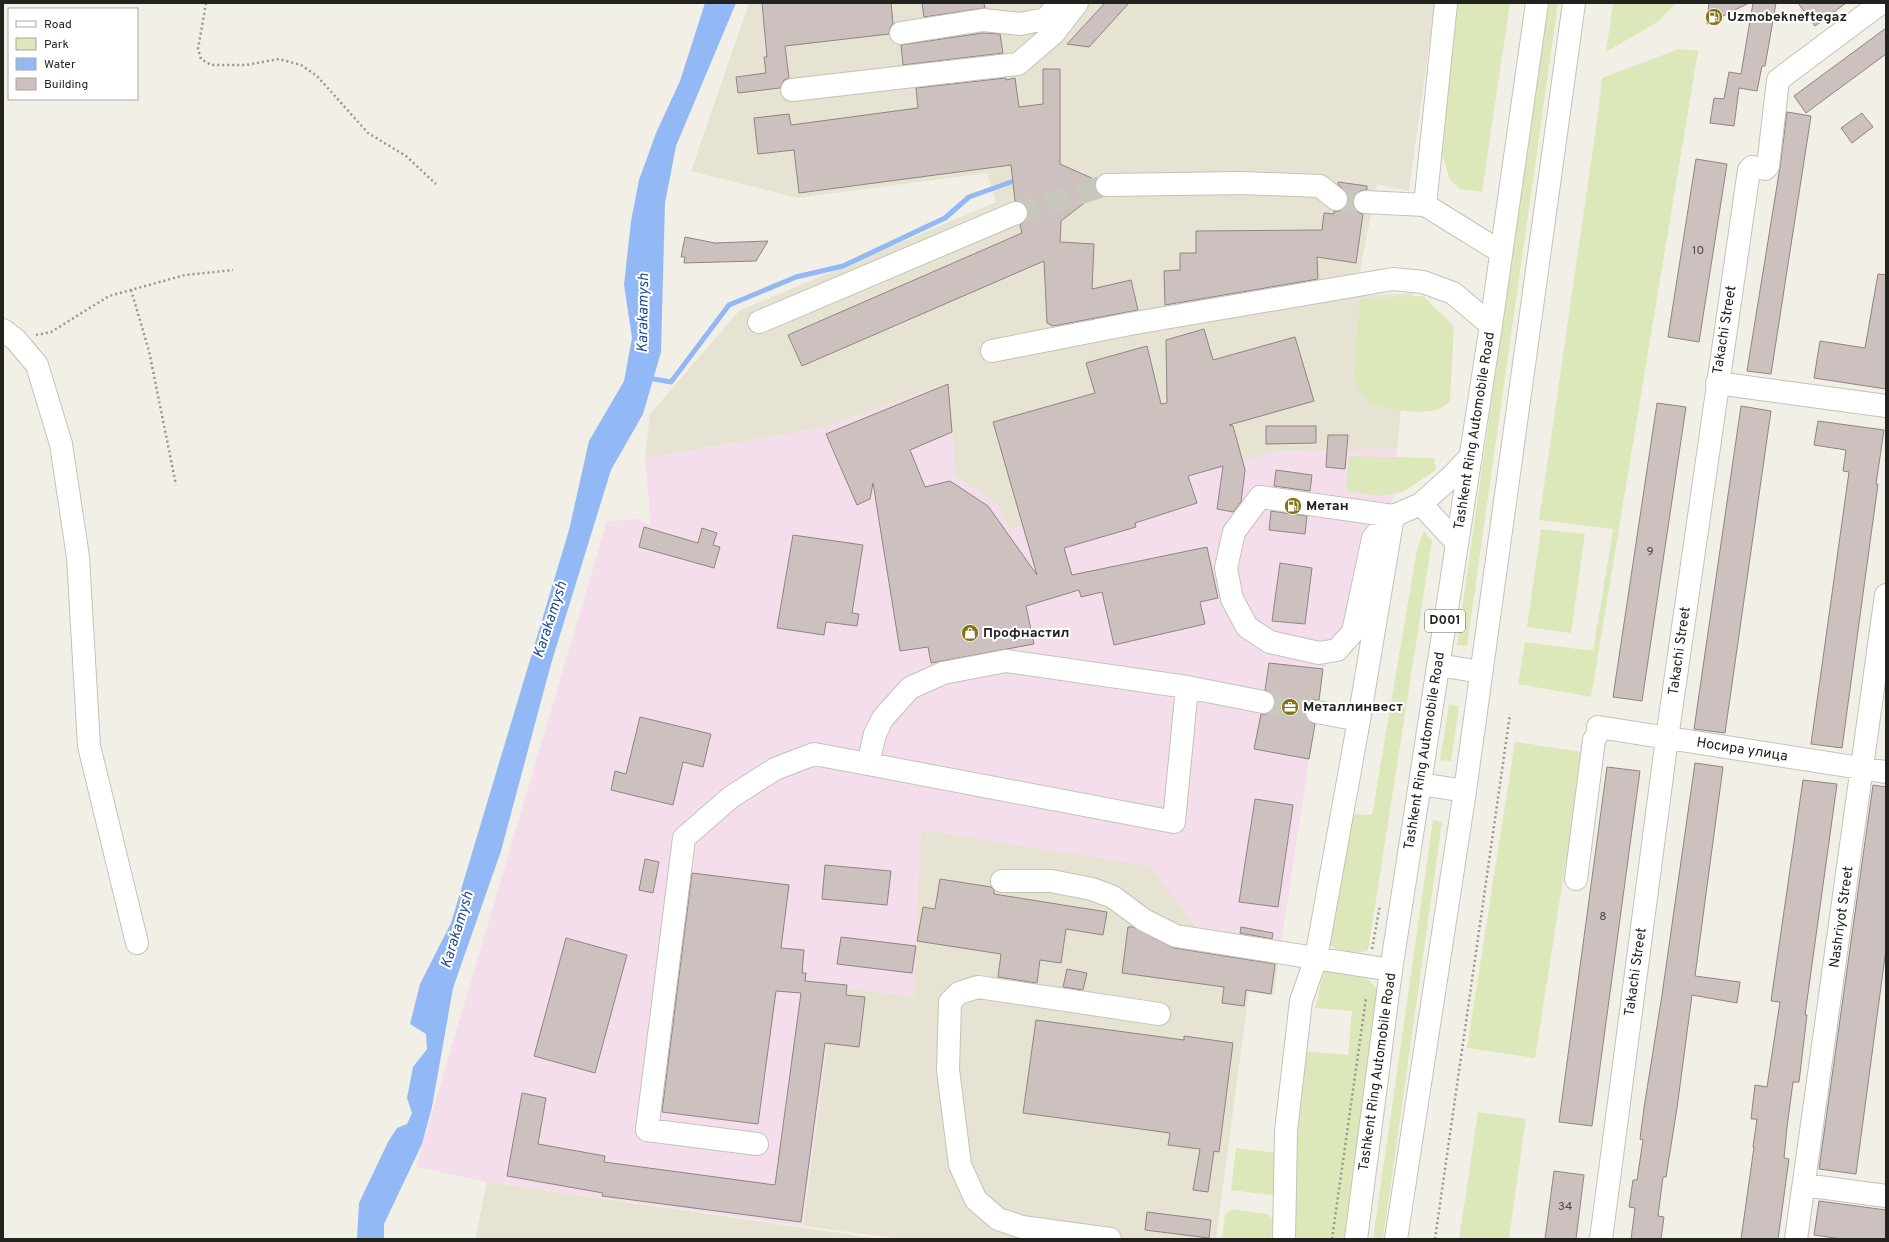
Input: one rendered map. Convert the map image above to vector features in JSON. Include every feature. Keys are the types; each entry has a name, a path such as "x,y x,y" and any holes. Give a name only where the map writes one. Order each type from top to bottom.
{"main road":[{"path":"901,33 983,20 1020,24 1046,19 1059,3"},
{"path":"792,90 1018,64 1054,33 1077,3"},
{"path":"1425,205 1446,3"},
{"name":"Tashkent Ring Automobile Road","path":"1356,1239 1391,970 1491,324 1537,3"},
{"path":"1396,1239 1465,791 1574,3"},
{"name":"Takachi Street","path":"1601,1239 1667,738 1749,170 1752,167 1765,168 1768,166 1778,80 1881,3"},
{"path":"1107,185 1242,183 1320,186 1336,199"},
{"path":"1365,202 1425,205 1501,252"},
{"path":"759,322 1016,213"},
{"path":"992,351 1135,323 1393,279 1424,282 1453,293 1491,324"},
{"path":"10,335 37,365 61,444 78,557 89,746 137,943"},
{"path":"1717,384 1886,406"},
{"path":"1393,516 1260,497 1234,532 1226,568 1232,599 1247,627 1270,642 1319,653 1337,650 1353,632 1373,538 1393,516 1421,504 1450,478 1470,456"},
{"path":"1421,504 1457,543"},
{"path":"1284,1239 1286,1131 1300,1001 1316,958 1359,720 1393,516"},
{"name":"Nashriyot Street","path":"1796,1239 1886,595"},
{"path":"868,764 875,734 883,718 910,688 943,673 1006,661 1187,687 1263,702"},
{"path":"1438,665 1481,672"},
{"path":"757,1144 647,1130 684,838 731,797 775,769 814,754 1174,822 1187,687"},
{"path":"1317,712 1359,720"},
{"name":"Носира улица","path":"1576,879 1594,740 1600,728 1886,772"},
{"path":"1420,784 1465,791"},
{"path":"1002,881 1051,880 1092,889 1112,897 1144,920 1176,936 1391,970"},
{"path":"1110,1239 1022,1227 998,1218 976,1200 960,1165 948,1070 950,1002 959,993 978,987 1159,1014"},
{"path":"1804,1185 1886,1196"}],"path":[{"path":"206,3 198,49 201,59 211,64 246,65 279,59 301,65 317,76 368,133 406,156 436,184"},
{"path":"10,335 51,332 109,296 185,275 233,270"},
{"path":"131,290 149,351 176,485"},
{"path":"1435,1239 1510,714"}],"shaded area":[{"path":"749,3 1435,3 1409,191 1377,184 1355,296 1413,293 1397,449 1275,451 1009,530 998,505 955,476 949,382 826,427 645,458 650,414 739,311 996,202 987,173 797,198 691,171"},
{"name":"Металлинвест","path":"949,382 955,476 998,505 1009,530 1275,451 1397,449 1396,490 1374,551 1358,630 1323,669 1280,950 1198,930 922,830 914,998 835,987 802,1226 487,1182 416,1167 607,521 637,519 651,526 645,458 826,427"},
{"path":"921,830 1150,866 1198,930 1280,950 1274,995 1249,992 1216,1239 902,1239 803,1226 835,987 914,997"},
{"path":"487,1182 881,1239 475,1239"}],"green space":[{"path":"1458,3 1510,3 1482,192 1460,189 1450,180 1441,150"},
{"path":"1548,3 1558,3 1467,646 1457,645"},
{"path":"1613,3 1676,3 1659,21 1606,52"},
{"path":"1679,49 1698,51 1591,697 1518,684 1525,642 1593,651 1613,529 1539,520 1602,78"},
{"path":"1423,296 1454,326 1450,402 1436,410 1420,412 1398,410 1377,405 1363,397 1357,388 1354,377 1360,299"},
{"path":"1349,456 1434,458 1436,470 1403,492 1380,496 1346,491"},
{"path":"1541,529 1585,534 1571,633 1527,627"},
{"path":"1424,531 1432,541 1368,951 1347,952 1328,943 1353,814 1372,815 1417,549"},
{"path":"1449,704 1459,706 1451,761 1440,760"},
{"path":"1515,742 1583,752 1535,1058 1467,1048"},
{"path":"1433,820 1442,822 1383,1239 1373,1239"},
{"path":"1324,970 1366,977 1378,990 1344,1239 1292,1239 1303,1051 1348,1055 1352,1011 1315,1008"},
{"path":"1478,1112 1526,1119 1509,1239 1459,1239"},
{"path":"1236,1148 1279,1153 1273,1195 1231,1190"},
{"path":"1233,1209 1267,1214 1274,1221 1271,1239 1222,1239 1225,1214"}],"water":[{"name":"Karakamysh","path":"705,3 736,3 676,146 665,203 661,352 643,414 611,470 551,664 501,851 453,988 432,1107 422,1144 384,1224 384,1239 357,1239 359,1203 388,1142 397,1128 407,1124 412,1113 407,1098 413,1067 427,1049 426,1034 410,1024 420,984 451,923 569,530 589,441 624,381 632,338 624,285 631,221 639,180 656,133 680,81"}],"building":[{"path":"762,3 891,3 893,23 889,34 785,46 789,78 784,80 780,88 738,93 736,77 766,73 764,57 767,57"},
{"path":"922,3 984,3 985,8 924,17"},
{"path":"1105,3 1129,3 1089,47 1067,44"},
{"name":"Uzmobekneftegaz","path":"1709,3 1749,3 1707,24"},
{"path":"1753,3 1776,3 1765,66 1762,66 1757,91 1739,88 1734,126 1710,123 1714,98 1724,99 1729,72 1741,74"},
{"path":"1798,3 1846,3 1815,26"},
{"path":"1886,28 1886,54 1806,113 1794,96"},
{"path":"983,33 1000,34 1003,53 903,65 901,45"},
{"path":"1043,69 1060,69 1060,164 1096,180 1095,186 1097,193 1061,221 1060,242 1094,244 1092,289 1131,280 1138,310 1053,326 1047,323 1044,261 802,366 788,335 1022,233 1020,225 1026,220 1028,208 1023,203 1015,201 1011,165 799,193 794,150 758,154 754,118 789,114 791,125 918,108 916,88 1006,78 1006,80 1015,78 1019,107 1043,104"},
{"path":"1787,112 1811,116 1771,374 1747,371 1780,167"},
{"path":"1862,113 1873,127 1852,143 1841,128"},
{"path":"1696,159 1727,164 1699,342 1668,337"},
{"path":"1338,182 1367,186 1367,190 1360,191 1355,195 1353,201 1354,208 1363,214 1356,263 1317,257 1318,279 1165,305 1164,271 1180,270 1180,253 1196,253 1196,231 1322,230 1324,213 1334,214 1334,211 1340,211 1345,207 1348,201 1347,194"},
{"path":"685,237 715,243 768,241 756,261 684,263 685,257 681,257"},
{"path":"1878,274 1886,275 1886,389 1814,378 1820,341 1865,348"},
{"path":"1204,329 1213,360 1295,337 1314,401 1229,425 1233,426 1245,470 1241,502 1233,512 1217,509 1223,466 1188,476 1197,503 1135,523 1136,527 1064,548 1072,575 1207,547 1218,598 1200,602 1205,624 1114,645 1102,592 1081,597 1079,590 1026,606 1034,644 931,663 928,647 900,651 873,483 870,499 857,505 826,434 948,384 952,432 910,450 925,487 950,481 988,506 1037,575 993,422 1095,393 1086,363 1147,346 1161,404 1167,403 1166,340"},
{"path":"1657,403 1686,407 1642,701 1613,697"},
{"path":"1741,406 1771,411 1725,733 1694,729"},
{"path":"1818,421 1884,430 1842,748 1811,744 1849,472 1843,471 1846,450 1814,445"},
{"path":"1266,426 1316,426 1316,443 1266,444"},
{"path":"1328,435 1348,435 1345,469 1326,467"},
{"path":"1276,470 1312,475 1310,491 1274,486"},
{"path":"1271,511 1307,516 1305,534 1269,530"},
{"path":"644,527 698,543 702,528 717,533 713,545 720,547 714,568 639,547"},
{"path":"793,535 863,545 852,613 859,614 857,626 826,622 824,635 777,628"},
{"path":"1280,563 1312,568 1305,624 1272,621"},
{"name":"Металлинвест","path":"1269,663 1323,669 1319,700 1313,700 1308,704 1305,710 1305,716 1309,721 1315,724 1309,759 1254,749 1261,714 1267,714 1272,710 1275,704 1275,698 1271,693 1265,690"},
{"path":"640,717 711,734 703,767 683,762 673,805 611,790 615,771 626,774"},
{"path":"1695,763 1723,767 1695,976 1740,982 1737,1003 1692,995 1677,1108 1666,1177 1663,1177 1658,1216 1664,1217 1661,1239 1631,1239 1635,1208 1629,1207 1633,1180 1637,1180 1643,1140 1640,1139 1644,1108 1662,995"},
{"path":"1607,767 1640,771 1592,1126 1559,1122"},
{"path":"1803,780 1837,784 1805,1015 1807,1015 1799,1082 1793,1082 1787,1127 1784,1158 1789,1159 1778,1239 1741,1239 1757,1119 1751,1119 1755,1085 1767,1087 1780,1002 1771,1001"},
{"path":"1873,785 1886,787 1886,949 1856,1174 1819,1169"},
{"path":"1255,799 1293,805 1278,907 1239,902"},
{"path":"645,859 659,862 653,893 639,890"},
{"path":"825,865 891,871 887,905 822,899"},
{"path":"692,873 789,885 781,948 804,950 802,973 806,973 805,981 847,985 846,995 865,997 859,1047 825,1043 801,1222 602,1196 603,1193 507,1176 522,1093 546,1098 538,1144 605,1156 604,1162 775,1185 801,993 776,991 758,1124 662,1112"},
{"path":"940,879 991,887 994,890 994,894 1107,912 1103,935 1066,929 1061,963 1040,960 1037,983 998,977 1001,954 917,941 923,907 935,909"},
{"path":"1128,927 1133,927 1174,948 1275,964 1271,994 1246,990 1244,1006 1222,1003 1224,987 1122,973"},
{"path":"1241,927 1273,933 1272,939 1240,933"},
{"path":"841,937 916,946 912,973 837,964"},
{"path":"566,938 627,955 595,1073 534,1056"},
{"path":"1067,969 1087,973 1083,990 1063,987"},
{"path":"1036,1020 1184,1040 1184,1036 1233,1043 1219,1152 1214,1151 1208,1192 1193,1190 1200,1149 1168,1145 1170,1133 1023,1113"},
{"path":"1554,1171 1584,1175 1576,1239 1545,1239"},
{"path":"1819,1201 1886,1210 1886,1239 1842,1239 1814,1235"},
{"path":"1147,1212 1211,1220 1209,1238 1145,1230"}],"waterway":[{"path":"648,378 671,382 729,305 796,277 843,266 945,218 969,197 1011,182"}],"tunnel":[{"path":"1016,213 1107,185"},
{"path":"1336,199 1365,202"},
{"path":"1263,702 1317,712"}],"place":[{"name":"Uzmobekneftegaz","path":"1714,17"},
{"name":"Метан","path":"1293,506"},
{"name":"Профнастил","path":"970,633"},
{"name":"Металлинвест","path":"1290,707"}]}
